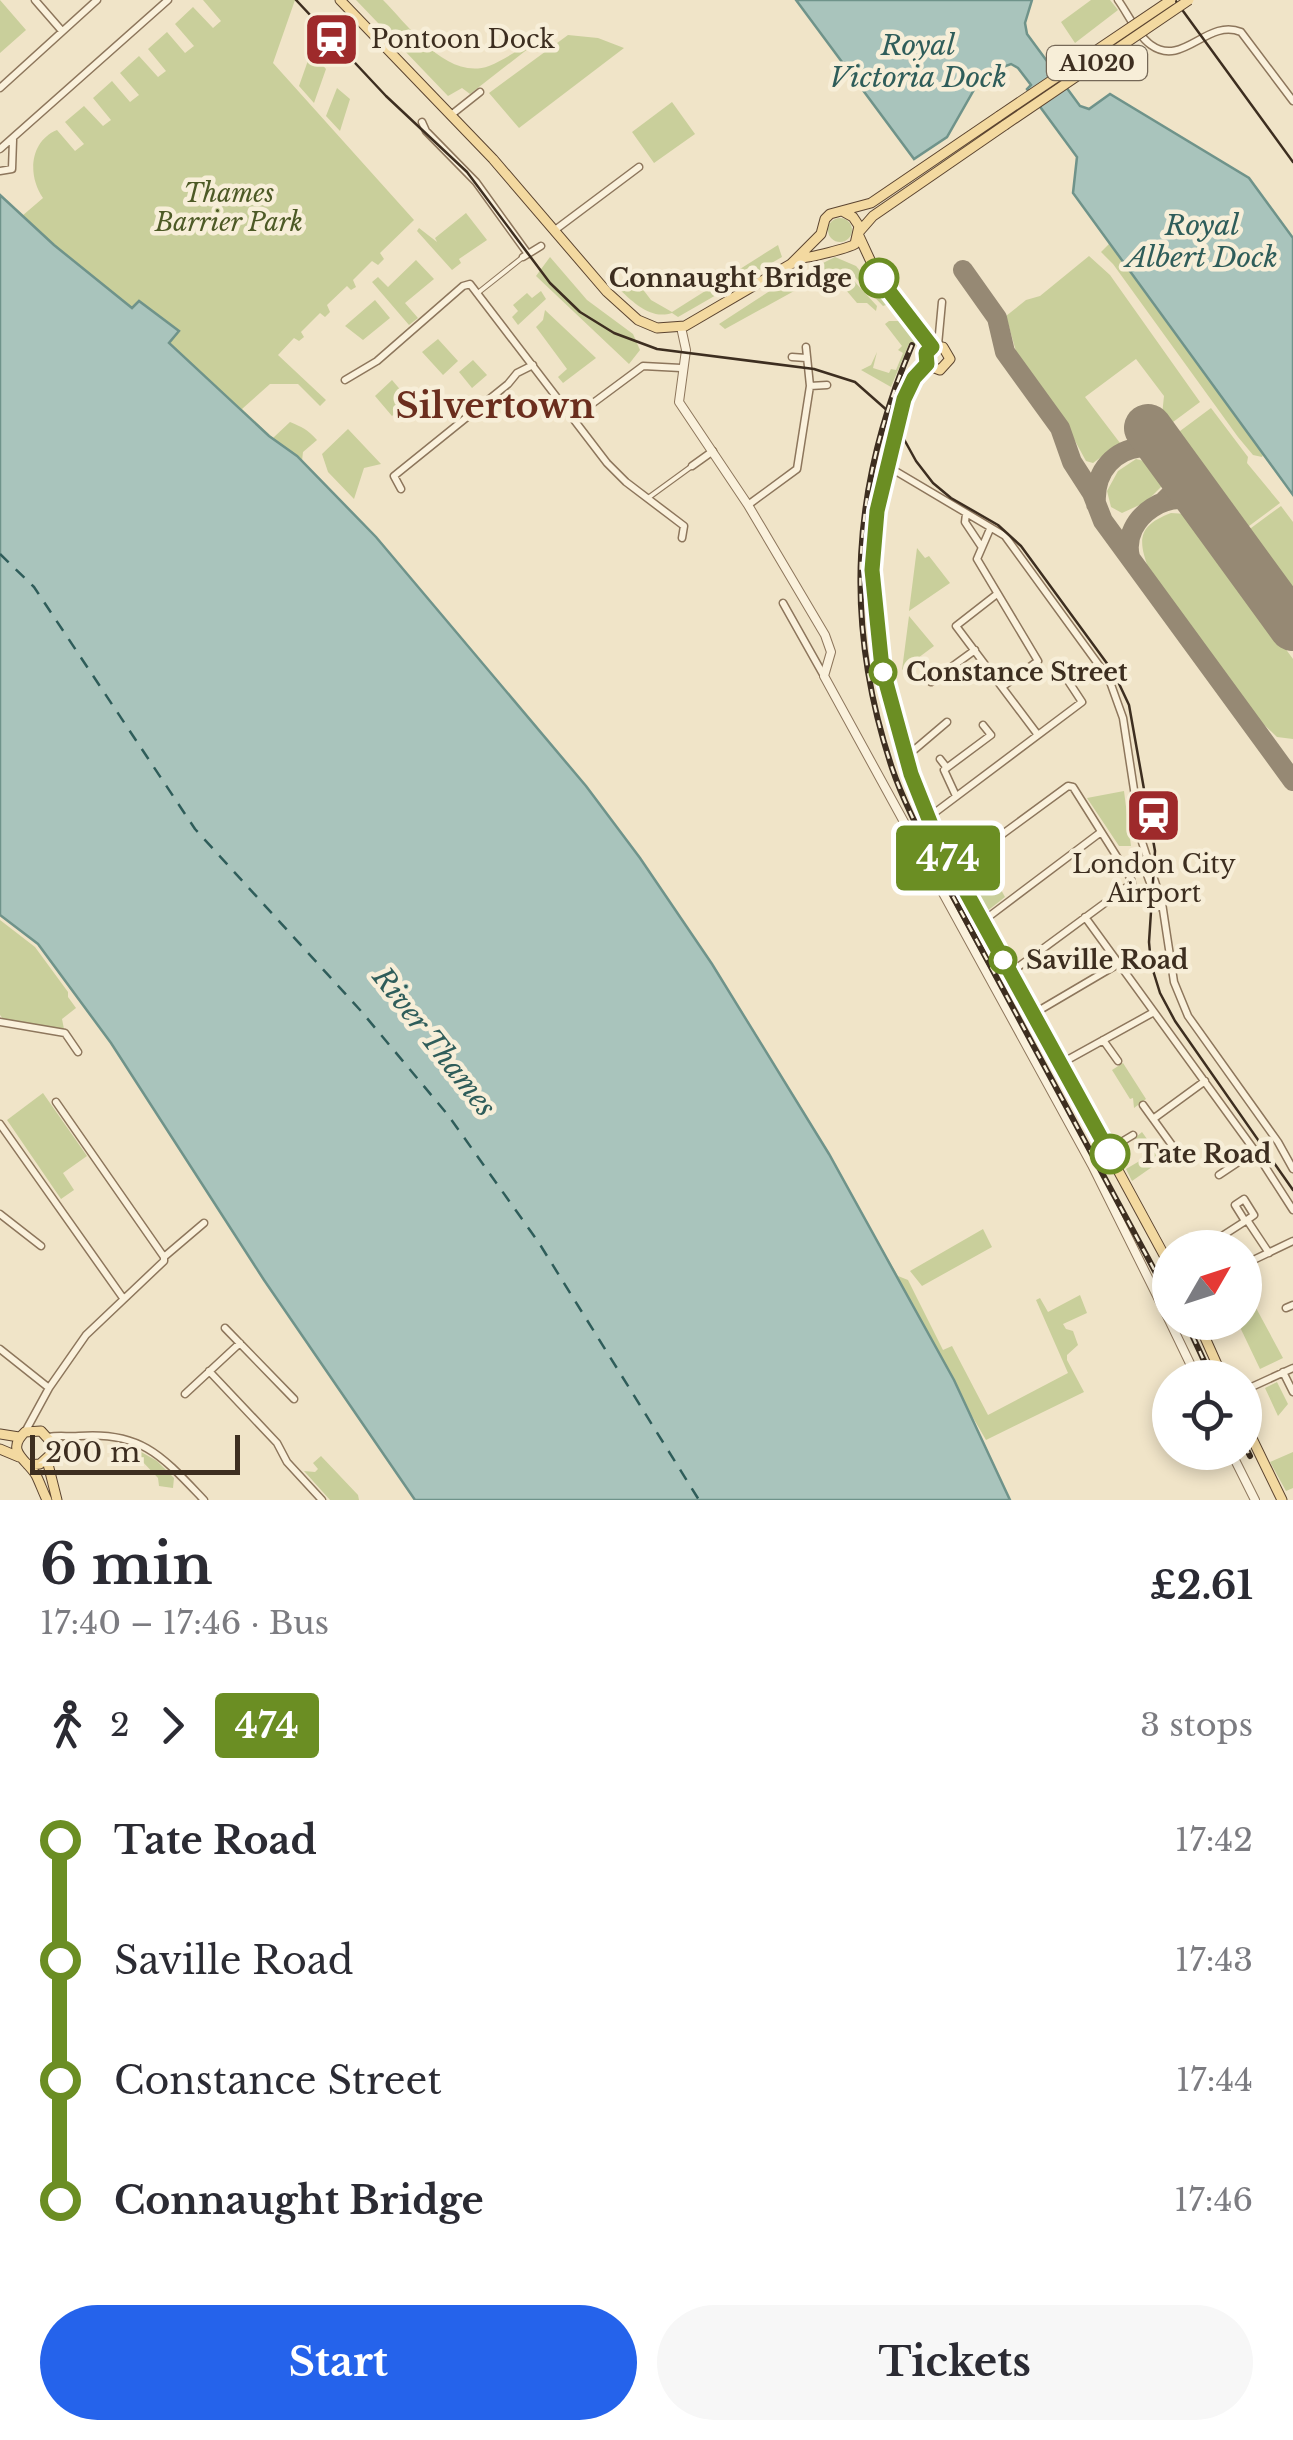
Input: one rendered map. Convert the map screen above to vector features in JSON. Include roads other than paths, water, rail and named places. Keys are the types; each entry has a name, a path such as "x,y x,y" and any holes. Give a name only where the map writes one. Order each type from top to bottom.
{"main road":[{"path":"340,0 451,115 608,292 638,320 657,328 681,327"},
{"name":"A1020","path":"801,258 847,249 873,216 908,185 1171,0"},
{"name":"A1020","path":"681,327 801,258 821,234 824,220 830,214 865,206 908,185 1190,0"},
{"path":"844,212 854,217 870,264 935,346 947,350 948,364 936,370 927,364"},
{"path":"821,234 832,249"},
{"path":"847,249 870,264"},
{"path":"935,346 926,353 927,364 909,388 886,466 874,536 874,593 882,668 905,756 928,818 1152,1232"},
{"path":"0,1434 44,1434 57,1500"},
{"path":"19,1457 16,1448 22,1435"},
{"path":"0,1449 28,1465 47,1500"},
{"path":"28,1465 36,1466 49,1457"},
{"path":"1262,1458 1283,1500"}],"street":[{"path":"35,0 62,30"},
{"path":"0,88 97,0"},
{"path":"0,149 168,0"},
{"path":"1118,0 1148,42 1166,52 1179,50 1216,30 1241,32 1293,101"},
{"path":"451,115 480,92"},
{"path":"422,122 476,182 526,256"},
{"path":"0,171 12,169 13,139"},
{"path":"555,230 639,168"},
{"path":"479,292 540,246"},
{"path":"345,380 376,360 470,284 607,462 684,526 682,538"},
{"path":"935,346 942,302"},
{"path":"942,314 954,310"},
{"path":"681,327 686,350 679,402 748,505 829,644 830,661 824,676"},
{"path":"748,505 797,470 810,386 806,347"},
{"path":"792,357 806,358"},
{"path":"400,490 394,476 517,373 533,365"},
{"path":"573,418 643,366 681,368"},
{"path":"810,386 827,385"},
{"path":"648,498 712,451"},
{"path":"886,466 1000,532 1102,668 1115,691 1125,726 1147,862 1183,1008 1293,1169"},
{"path":"966,514 965,522 981,547"},
{"path":"990,528 977,559 1038,661 1002,686"},
{"path":"975,536 985,538"},
{"path":"997,594 956,626 1038,734"},
{"path":"783,603 1092,1166 1152,1286"},
{"path":"931,682 975,650"},
{"path":"928,818 1082,702 1057,664"},
{"path":"905,756 948,722"},
{"path":"956,796 944,770 991,735 984,725"},
{"path":"940,759 947,768"},
{"path":"954,870 1068,786 1073,788 1132,883 1010,972"},
{"path":"982,922 1101,832"},
{"path":"1085,917 1293,1210"},
{"path":"1033,1014 1118,964"},
{"path":"1060,1064 1154,1012"},
{"path":"0,1022 64,1033 78,1052"},
{"path":"1103,1040 1118,1061"},
{"path":"1153,1119 1204,1082"},
{"path":"56,1102 164,1257"},
{"path":"1143,1105 1182,1159"},
{"path":"0,1124 122,1298"},
{"path":"1108,1150 1134,1135"},
{"path":"1219,1175 1255,1152"},
{"path":"0,1214 40,1246"},
{"path":"1231,1230 1246,1220 1253,1230"},
{"path":"22,1435 86,1335 204,1223"},
{"path":"1262,1256 1293,1241"},
{"path":"1262,1243 1269,1253"},
{"path":"225,1328 294,1400"},
{"path":"185,1394 240,1343"},
{"path":"0,1349 49,1388"},
{"path":"1262,1382 1293,1368"},
{"path":"209,1371 278,1443 287,1462 320,1499"},
{"path":"1283,1372 1293,1392"},
{"path":"40,1409 44,1434 117,1436 146,1446 174,1467 204,1500"},
{"path":"49,1457 74,1437"},
{"path":"1240,1470 1254,1500"},
{"path":"1283,1500 1293,1496"}],"water":[{"name":"Royal Albert Dock","path":"796,0 1032,0 1025,23 1027,34 1080,106 1089,109 1110,94 1249,178 1293,238 1293,495 1073,193 1077,157 1027,89 1031,85 1018,68 1011,64 983,74 947,137 914,159"},
{"name":"River Thames","path":"0,195 132,308 139,301 179,331 169,343 269,436 297,456 376,537 586,786 712,964 829,1154 954,1380 1010,1500 415,1500 264,1280 111,1043 38,944 0,915"}],"tram line":[{"path":"296,0 386,96 467,172 550,283 580,312 614,333 657,349 814,369 855,382 889,412 933,483 998,525 1021,546 1114,673 1129,705 1155,851 1149,942 1160,993 1175,1021 1293,1190"},
{"path":"1175,0 1293,162"}],"railway":[{"path":"912,345 892,398 866,502 861,606 876,713 897,782 922,837 1152,1266"},
{"path":"1194,1340 1204,1360"}],"place":[{"name":"Pontoon Dock","path":"332,39"},
{"name":"Connaught Bridge","path":"879,278"},
{"name":"Constance Street","path":"883,672"},
{"name":"London City Airport","path":"1154,815"},
{"name":"Saville Road","path":"1003,960"},
{"name":"Tate Road","path":"1110,1154"}],"district":[{"name":"Silvertown","path":"495,405"}],"water label":[{"name":"Royal Victoria Dock","path":"918,61"}],"park label":[{"name":"Thames Barrier Park","path":"229,208"}]}
